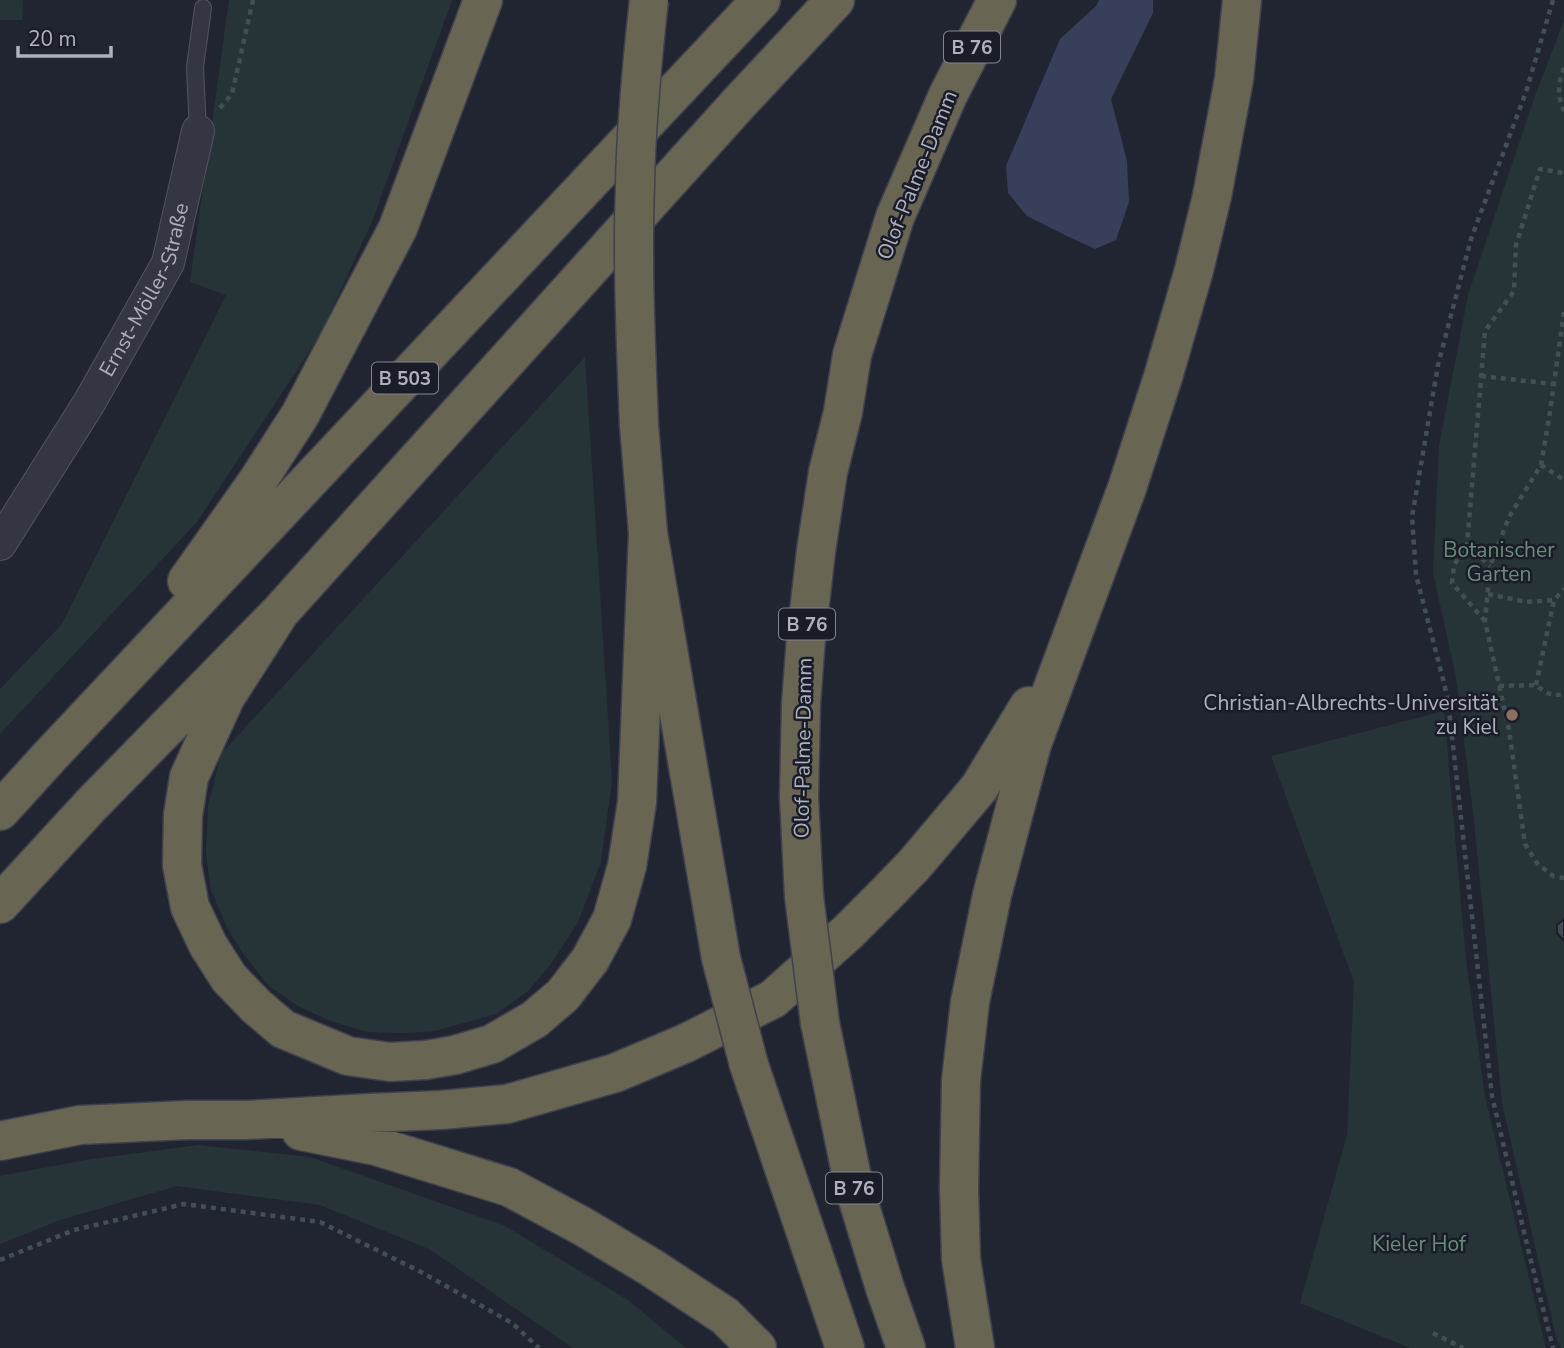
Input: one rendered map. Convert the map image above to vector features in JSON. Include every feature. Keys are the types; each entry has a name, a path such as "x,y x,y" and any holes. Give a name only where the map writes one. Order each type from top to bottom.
{"highway":[{"path":"50,756 198,566 300,415 398,228 483,0"},
{"name":"B 76","path":"649,0 635,186 639,425 648,533 721,958 749,1065 845,1348"},
{"name":"B 503","path":"0,811 761,0"},
{"name":"B 503","path":"0,904 91,805 280,612 835,0"},
{"name":"Olof-Palme-Damm","path":"906,1348 854,1187 820,1023 804,896 799,797 801,704 816,551 828,472 843,412 852,355 895,217 948,95 997,0"},
{"path":"975,1348 961,1259 959,1188 961,1080 970,1002 992,895 1031,744 1127,488 1194,270 1212,196 1234,79 1242,0"},
{"path":"280,612 225,698 189,776 183,815 181,865 190,908 208,946 229,978 256,1006 283,1028 348,1056 390,1062 455,1055 492,1044 535,1018 563,995 590,960 612,919 627,866 637,802 648,533"},
{"path":"0,1141 80,1125 187,1120 247,1121 507,1104 615,1073 685,1043 773,999 887,893 979,788 1017,727 1082,609"},
{"path":"247,1121 376,1146 509,1187 652,1268 725,1317 757,1348"}],"street":[{"name":"Ernst-Möller-Straße","path":"0,544 89,403 168,263 198,131"}],"lane":[{"name":"Ernst-Möller-Straße","path":"198,131 195,67 203,8"}],"path":[{"path":"198,131 232,94 253,0"},
{"path":"1553,0 1526,92 1471,239 1438,365 1412,517 1416,575 1449,710 1492,1096 1553,1348"},
{"path":"1564,68 1559,79 1560,103 1564,111"},
{"path":"1485,621 1452,583 1454,565 1467,545 1485,331 1514,290 1516,245 1540,169 1564,173"},
{"path":"1564,312 1541,465 1509,517 1490,566 1485,621 1510,741 1525,844 1537,863 1553,876 1564,878"},
{"path":"1481,376 1554,384"},
{"path":"1541,465 1563,477"},
{"path":"1467,545 1490,566"},
{"path":"1536,685 1554,600 1564,589"},
{"path":"1488,594 1527,602 1554,600"},
{"path":"1499,686 1536,685 1548,695 1564,694"},
{"path":"0,1260 74,1230 184,1203 320,1222 421,1272 512,1323 539,1348"},
{"path":"1433,1334 1463,1348"}],"green space":[{"path":"0,0 23,0 22,20 0,20"},
{"path":"229,0 452,0 373,219 320,335 197,522 0,734 0,689 62,624 226,295 190,282"},
{"name":"Botanischer Garten","path":"1564,21 1564,1348 1561,1348 1556,1337 1502,1103 1473,812 1456,677 1433,573 1439,446 1468,295 1536,93"},
{"path":"585,357 612,781 601,862 578,922 551,964 528,991 496,1014 435,1031 404,1033 367,1032 328,1020 298,1006 269,986 227,928 211,890 206,853 208,806 221,754"},
{"name":"Kieler Hof","path":"1444,711 1466,960 1485,1097 1546,1348 1410,1348 1300,1303 1347,1135 1354,982 1271,756"},
{"path":"198,1145 310,1157 505,1226 628,1300 686,1348 573,1348 429,1249 320,1205 177,1186 60,1220 0,1244 0,1176 86,1160"}],"water":[{"path":"1099,0 1153,0 1153,13 1111,99 1127,161 1129,202 1116,240 1095,249 1027,216 1008,193 1006,166 1060,39 1096,6"}],"building":[{"path":"1564,919 1564,941 1557,933 1557,925"}],"place":[{"name":"Christian-Albrechts-Universität zu Kiel","path":"1512,715"}]}
